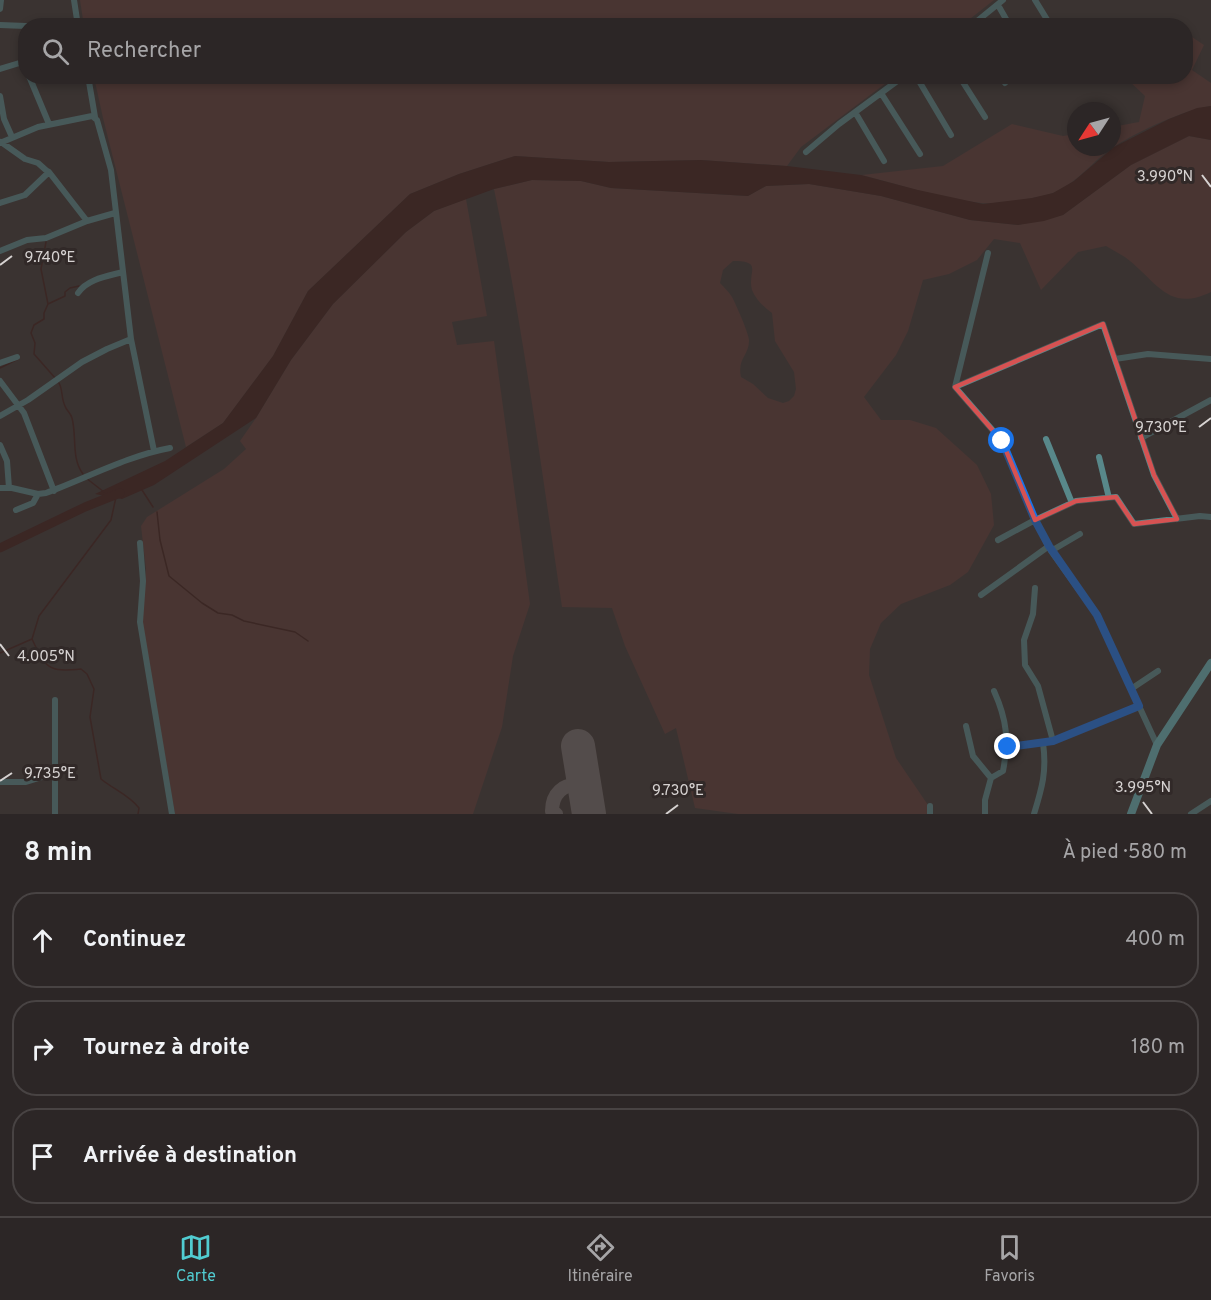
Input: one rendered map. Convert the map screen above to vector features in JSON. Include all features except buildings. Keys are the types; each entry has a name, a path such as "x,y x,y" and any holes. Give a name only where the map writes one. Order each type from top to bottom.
{"main road":[{"path":"1131,814 1157,745 1211,663"}],"street":[{"path":"0,9 1,0"},
{"path":"74,0 77,18"},
{"path":"981,18 1004,0"},
{"path":"1035,0 1046,18"},
{"path":"998,5 1005,18"},
{"path":"0,25 18,26"},
{"path":"0,69 18,65"},
{"path":"32,84 49,124"},
{"path":"89,84 95,117 111,170 131,339 154,451"},
{"path":"806,152 893,84"},
{"path":"921,84 951,135"},
{"path":"963,84 985,117"},
{"path":"881,93 920,154"},
{"path":"0,96 4,119 12,137"},
{"path":"855,112 884,161"},
{"path":"1,142 49,124 76,118 95,117"},
{"path":"1,142 25,159 38,163 51,172 87,221"},
{"path":"0,203 28,192 48,172"},
{"path":"0,251 27,240 45,238 87,221 116,213"},
{"path":"955,387 988,253"},
{"path":"78,293 86,285 103,277 123,272"},
{"path":"955,387 1103,324 1154,475 1177,519"},
{"path":"0,416 28,400 82,362 131,339"},
{"path":"1115,359 1148,354 1211,358"},
{"path":"0,363 17,357"},
{"path":"0,381 24,413 54,491"},
{"path":"955,387 1002,441 1035,520 1050,549 1097,615 1157,745"},
{"path":"1141,438 1211,400"},
{"path":"1047,439 1072,503"},
{"path":"0,445 7,461 9,488"},
{"path":"0,488 38,494 54,491 154,451 170,448"},
{"path":"1099,457 1109,498"},
{"path":"16,510 33,504 38,494"},
{"path":"998,540 1076,501 1116,497 1134,524 1200,516 1211,517"},
{"path":"981,596 1050,549 1080,534"},
{"path":"140,543 143,581 140,622 172,814"},
{"path":"1035,588 1033,614 1024,640 1026,665 1038,686 1053,741"},
{"path":"1131,689 1158,671"},
{"path":"985,814 985,800 991,778 1003,771 1008,747 1003,711 994,691"},
{"path":"55,700 55,814"},
{"path":"1008,747 1053,741 1139,706"},
{"path":"966,726 973,756 991,778"},
{"path":"1034,814 1046,766 1043,743"},
{"path":"0,782 30,782 55,773"},
{"path":"1191,814 1211,801"},
{"path":"930,806 930,814"}],"highlighted area":[{"path":"1103,324 1154,475 1177,519 1134,524 1116,497 1076,501 1035,520 1002,441 955,387"}],"shaded area":[{"path":"80,0 994,0 971,18 83,18"},
{"path":"1193,38 1204,45 1193,68"},
{"path":"1193,71 1211,83 1211,106 1174,117 1121,143 1121,125 1139,122 1145,96 1132,84 1193,84"},
{"path":"96,84 885,84 801,147 787,166 701,160 609,162 515,156 459,174 410,194 308,291 273,356 223,423 186,447"},
{"path":"1211,106 1211,140 1189,136 1131,165 1063,215 1018,225 970,220 881,196 809,184 766,186 748,196 611,188 581,181 532,180 494,189 434,211 406,232 333,304 291,360 256,418 154,485 122,499 95,494 165,461 223,423 273,356 308,291 410,194 459,174 515,156 609,162 701,160 787,166 861,175 983,204 1053,193 1074,181 1103,156 1121,156 1121,143 1169,119 1197,108"},
{"path":"1012,124 1067,135 1067,156 1102,156 1062,189 1038,197 981,203 936,195 862,175 943,166"},
{"path":"1189,136 1211,140 1211,292 1185,299 1175,297 1166,293 1127,259 1106,246 1078,252 1041,290 1020,243 994,239 977,260 949,274 923,280 908,331 896,355 864,397 881,420 910,420 936,428 977,465 991,494 994,525 968,572 950,585 901,604 881,623 870,649 869,675 896,758 928,805 930,814 738,814 695,808 676,728 665,734 625,646 612,608 562,607 523,345 494,189 532,180 581,181 611,188 748,196 766,186 809,184 881,196 970,220 1018,225 1063,215 1131,165","holes":["733,261 751,265 752,290 760,303 772,313 775,341 794,372 796,389 794,396 783,403 768,398 753,384 741,377 742,361 749,338 734,300 720,283 723,270"]},
{"path":"466,199 487,316 452,322 457,345 494,341 530,604 513,656 502,727 473,814 175,814 141,620 146,569 141,526 147,517 224,469 246,449 240,441 291,360 333,304 406,232 434,211"}],"waterway":[{"path":"46,242 41,269 48,304 44,319 34,325 31,333 35,343 34,354 56,379"},
{"path":"48,304 65,296 65,292 70,288 79,286"},
{"path":"0,368 18,359"},
{"path":"59,383 64,403 72,418 77,461 83,474"},
{"path":"86,478 104,492"},
{"path":"142,490 153,507"},
{"path":"0,548 85,507 120,493"},
{"path":"116,497 111,520 39,616 32,639 41,657 49,666 61,670 81,669 87,674 94,689 90,717 101,779 135,803 139,808 138,814"},
{"path":"157,512 160,540 169,576 218,613 295,632 308,641"},
{"path":"0,653 32,639"}],"taxiway":[{"path":"556,814 552,811 554,799 560,791 568,786 576,785 585,787 592,793 597,802 597,814"}],"runway":[{"path":"578,746 589,814"}],"route":[{"path":"1002,441 1035,520 1051,551 1097,615 1139,706 1053,741 1008,747"}]}
